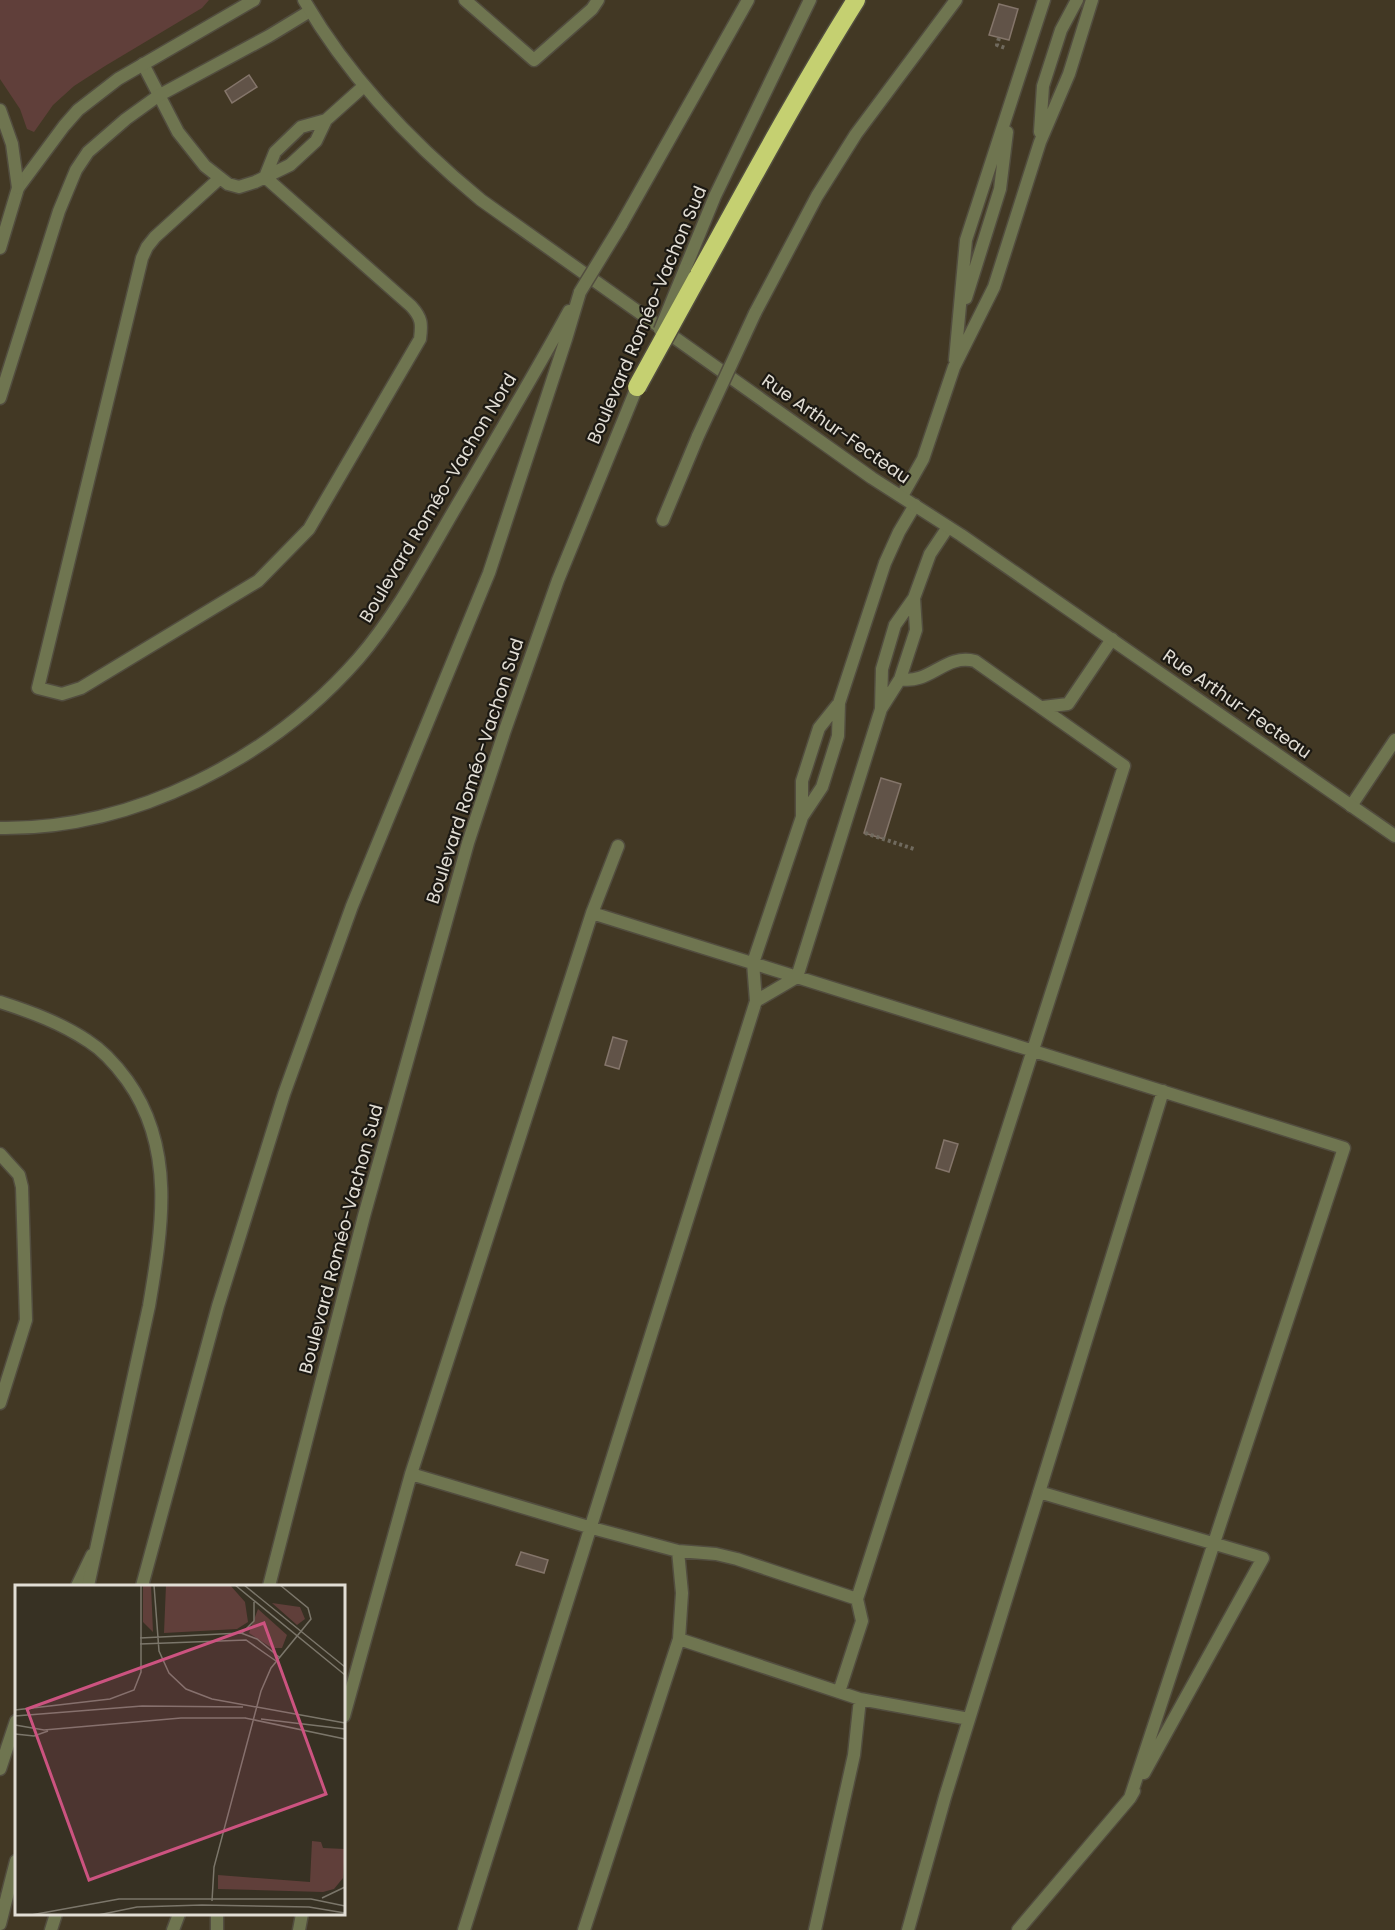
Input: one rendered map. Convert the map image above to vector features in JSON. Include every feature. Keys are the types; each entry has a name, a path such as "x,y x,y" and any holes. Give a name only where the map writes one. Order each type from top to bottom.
{"highway":[{"path":"638,387 691,273 856,0"}],"street":[{"path":"0,248 18,188 78,110 104,88 142,64 254,0"},
{"path":"465,0 534,60 592,9 598,0"},
{"path":"143,1585 218,1306 284,1094 352,906 489,573 562,336 580,292 621,225 748,0"},
{"name":"Boulevard Roméo-Vachon Sud","path":"691,273 739,145 810,0"},
{"path":"663,520 698,436 755,313 817,196 863,125 956,0"},
{"path":"954,367 958,321 1000,189 1010,104 1044,0"},
{"path":"1040,142 1043,86 1061,30 1077,0"},
{"path":"902,496 923,459 954,367 994,287 1040,142 1069,74 1092,0"},
{"path":"0,398 59,211 76,170 88,152 158,96 269,36 307,5"},
{"name":"Rue Arthur-Fecteau","path":"307,5 364,86 395,122 482,200 862,471 1112,639 1395,836"},
{"path":"142,64 178,132 205,166 228,184 239,187 290,165 312,145 326,120 364,86"},
{"path":"0,110 12,144 18,188"},
{"path":"265,177 275,152 301,127 326,120"},
{"path":"220,178 156,237 147,247 142,258 38,688 62,694 81,688 258,581 309,529 420,339 421,316 265,177"},
{"name":"Boulevard Roméo-Vachon Nord","path":"0,828 43,827 151,802 183,788 240,757 275,734 313,704 359,658 396,605 562,336"},
{"name":"Boulevard Roméo-Vachon Sud","path":"270,1585 364,1216 468,843 558,580 638,387"},
{"path":"464,1930 756,1001 753,963 802,817 822,788 838,736 839,703 885,563 893,543 915,505"},
{"path":"881,709 882,669 895,625 914,598 930,554 948,527"},
{"path":"756,1001 797,977 881,709 900,679 916,630 914,598"},
{"path":"1043,707 1068,704 1112,639"},
{"path":"839,1692 862,1621 857,1599 1124,766 975,661 965,658 939,668 918,680 900,679"},
{"path":"802,817 802,781 819,728 839,703"},
{"path":"1351,806 1395,740"},
{"path":"345,1712 411,1474 592,913 618,846"},
{"path":"592,913 1344,1148 1130,1798"},
{"path":"0,1002 62,1026 90,1042 114,1063 147,1112 157,1141 161,1167 161,1208 155,1272 137,1366 88,1585"},
{"path":"908,1930 945,1797 1163,1091"},
{"path":"0,1154 19,1175 22,1187 26,1320 0,1403"},
{"path":"411,1474 678,1551 716,1554 737,1559 857,1599"},
{"path":"1018,1930 1130,1798 1263,1558 1039,1492"},
{"path":"78,1585 98,1543"},
{"path":"584,1930 679,1639 682,1593 678,1551"},
{"path":"679,1639 860,1699 969,1719"},
{"path":"815,1930 854,1755 860,1699"},
{"path":"0,1769 15,1724"},
{"path":"0,1923 15,1865"},
{"path":"51,1930 56,1915"},
{"path":"172,1930 180,1915"},
{"path":"299,1930 302,1915"}],"path":[{"path":"864,833 914,849"}],"shaded area":[{"path":"0,0 1395,0 1395,1930 0,1930"},
{"path":"0,0 209,0 202,8 74,86 53,105 34,132 27,129 20,109 0,79"}],"building":[{"path":"999,4 1018,9 1009,40 989,35"},
{"path":"249,75 257,87 232,103 225,91"},
{"path":"881,778 901,784 884,839 864,833"},
{"path":"613,1037 627,1041 619,1069 605,1065"},
{"path":"944,1140 958,1144 949,1172 936,1168"},
{"path":"521,1552 548,1560 544,1573 516,1565"}]}
